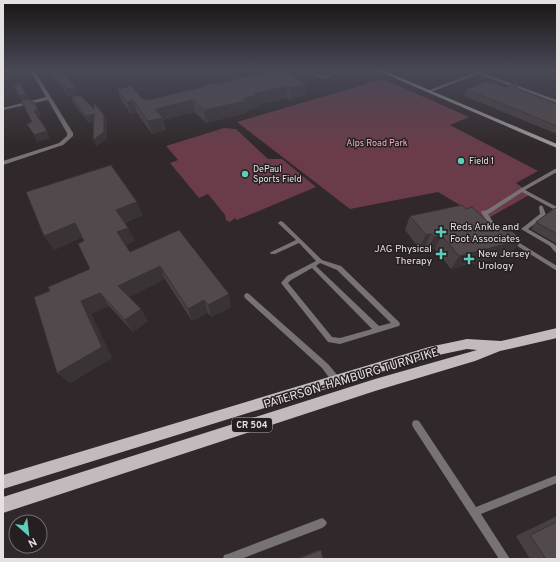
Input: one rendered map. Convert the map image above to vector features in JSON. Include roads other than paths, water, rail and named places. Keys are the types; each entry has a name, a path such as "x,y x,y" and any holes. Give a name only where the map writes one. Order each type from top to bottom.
{"main road":[{"path":"441,96 557,146"},
{"name":"PATERSON-HAMBURG TURNPIKE","path":"3,505 375,385 475,356 501,346 557,333"},
{"name":"PATERSON-HAMBURG TURNPIKE","path":"3,482 429,352 467,344 501,346"}],"street":[{"path":"541,96 557,102"},
{"path":"3,109 49,98 70,133 69,139 61,144 3,163"}],"lane":[{"path":"557,170 488,212 484,212 495,229 557,269"},
{"path":"522,190 557,209"},
{"path":"541,207 543,215 524,229 552,245 557,251"},
{"path":"281,223 320,261 339,268 397,324 340,341 330,340 284,283 289,278 320,261"},
{"path":"273,254 299,241"},
{"path":"312,265 378,330"},
{"path":"247,296 325,366 336,380"},
{"path":"416,424 505,559"},
{"path":"474,512 557,479"},
{"path":"228,559 322,523"}],"place":[{"name":"Field 1","path":"461,161"},
{"name":"DePaul Sports Field","path":"245,174"},
{"name":"Reds Ankle and Foot Associates","path":"441,232"},
{"name":"JAG Physical Therapy","path":"441,254"},
{"name":"New Jersey Urology","path":"469,259"}],"park label":[{"name":"Alps Road Park","path":"377,143"}]}
